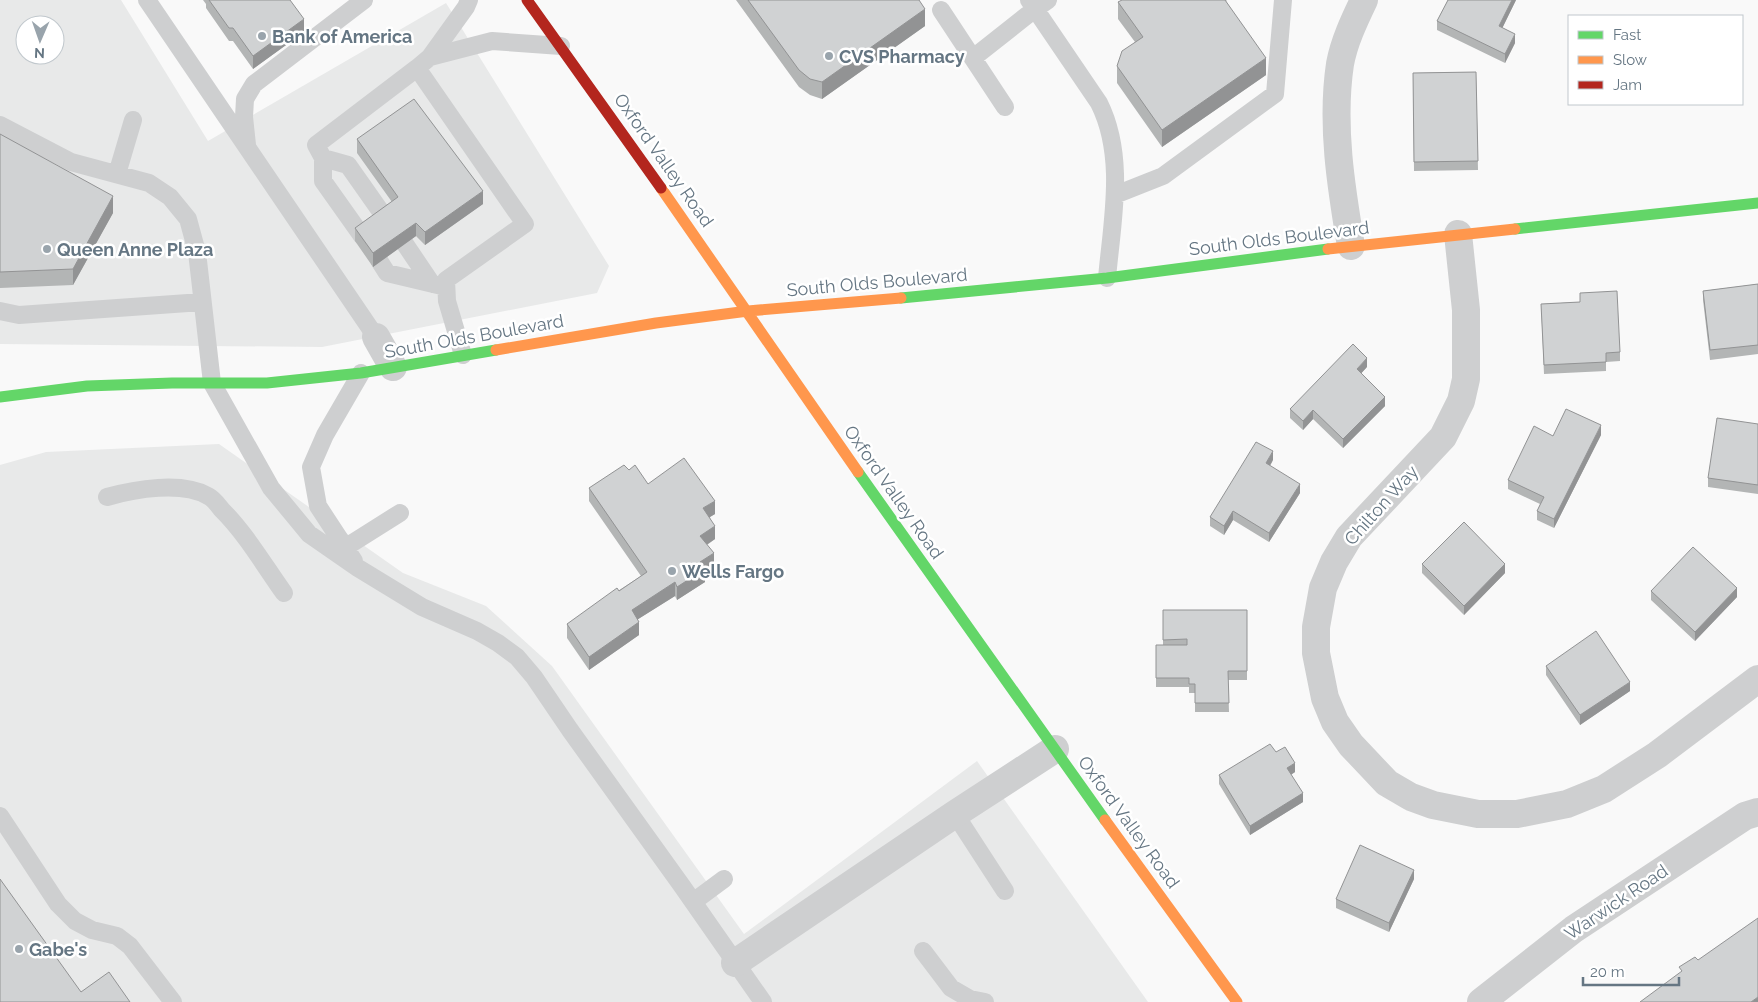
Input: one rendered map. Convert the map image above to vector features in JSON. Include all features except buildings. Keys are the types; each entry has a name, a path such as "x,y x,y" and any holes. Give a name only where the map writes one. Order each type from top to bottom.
{"street":[{"name":"Oxford Valley Road","path":"527,0 599,98 844,452 1237,1002"},
{"path":"1351,246 1338,160 1337,105 1340,64 1350,31 1364,0"},
{"name":"South Olds Boulevard","path":"0,397 86,386 172,382 267,383 361,373 656,323 748,311 1107,278 1351,246 1758,203"},
{"name":"Chilton Way","path":"1458,234 1466,310 1466,379 1461,402 1443,437 1350,536 1334,562 1323,588 1316,627 1316,653 1326,698 1335,722 1351,745 1387,783 1411,798 1433,805 1478,814 1517,814 1567,804 1604,789 1657,755 1758,679"},
{"path":"376,338 393,367"},
{"path":"735,963 955,814 1055,749"},
{"name":"Warwick Road","path":"1481,1002 1574,929 1745,816 1758,812"}],"lane":[{"path":"147,0 376,338"},
{"path":"247,148 244,117 245,99 254,84 364,0"},
{"path":"362,236 323,181 323,158 316,145 424,63 466,7 469,0"},
{"path":"1115,195 1163,176 1275,94 1283,0"},
{"path":"973,58 1037,3 1099,103 1107,120 1114,160 1115,195 1107,278"},
{"path":"941,10 1005,107"},
{"path":"424,63 492,41 561,46"},
{"path":"380,262 387,274 439,285 525,224 424,63"},
{"path":"117,174 133,120"},
{"path":"0,125 71,162 149,183 170,197 188,219 197,252 212,383 271,488 309,534 358,568 422,608 477,631 517,656 534,677 763,1002"},
{"path":"323,158 348,164 386,219"},
{"path":"405,244 439,285 447,301 463,355"},
{"path":"0,311 19,315 202,302"},
{"path":"358,568 318,506 311,467 325,435 361,373"},
{"path":"107,497 131,490 181,489 195,491 210,497 232,519 284,593"},
{"path":"346,547 400,514"},
{"path":"955,814 1005,891"},
{"path":"0,816 58,904 75,921 92,930 117,936 130,946 173,1002"},
{"path":"693,902 724,879"},
{"path":"923,951 951,988 970,999 985,1002"}],"shaded area":[{"path":"0,0 121,0 208,141 446,3 609,266 597,293 322,347 0,344"},
{"path":"219,444 403,573 486,606 552,666 744,934 977,761 1148,1002 0,1002 0,465 46,452"}],"traffic: fast":[{"path":"1515,229 1758,203"},
{"path":"901,298 1107,278 1328,249"},
{"path":"0,397 87,386 172,383 267,383 361,373 496,350"},
{"path":"858,472 1105,820"}],"traffic: slow":[{"path":"661,188 858,472"},
{"path":"1328,249 1515,229"},
{"path":"496,350 656,323 748,311 901,298"},
{"path":"1105,820 1237,1002"}],"traffic: jam":[{"path":"527,0 661,188"}],"place":[{"name":"Bank of America","path":"262,36"},
{"name":"CVS Pharmacy","path":"829,56"},
{"name":"Queen Anne Plaza","path":"47,249"},
{"name":"Wells Fargo","path":"672,571"},
{"name":"Gabe's","path":"19,949"}]}
